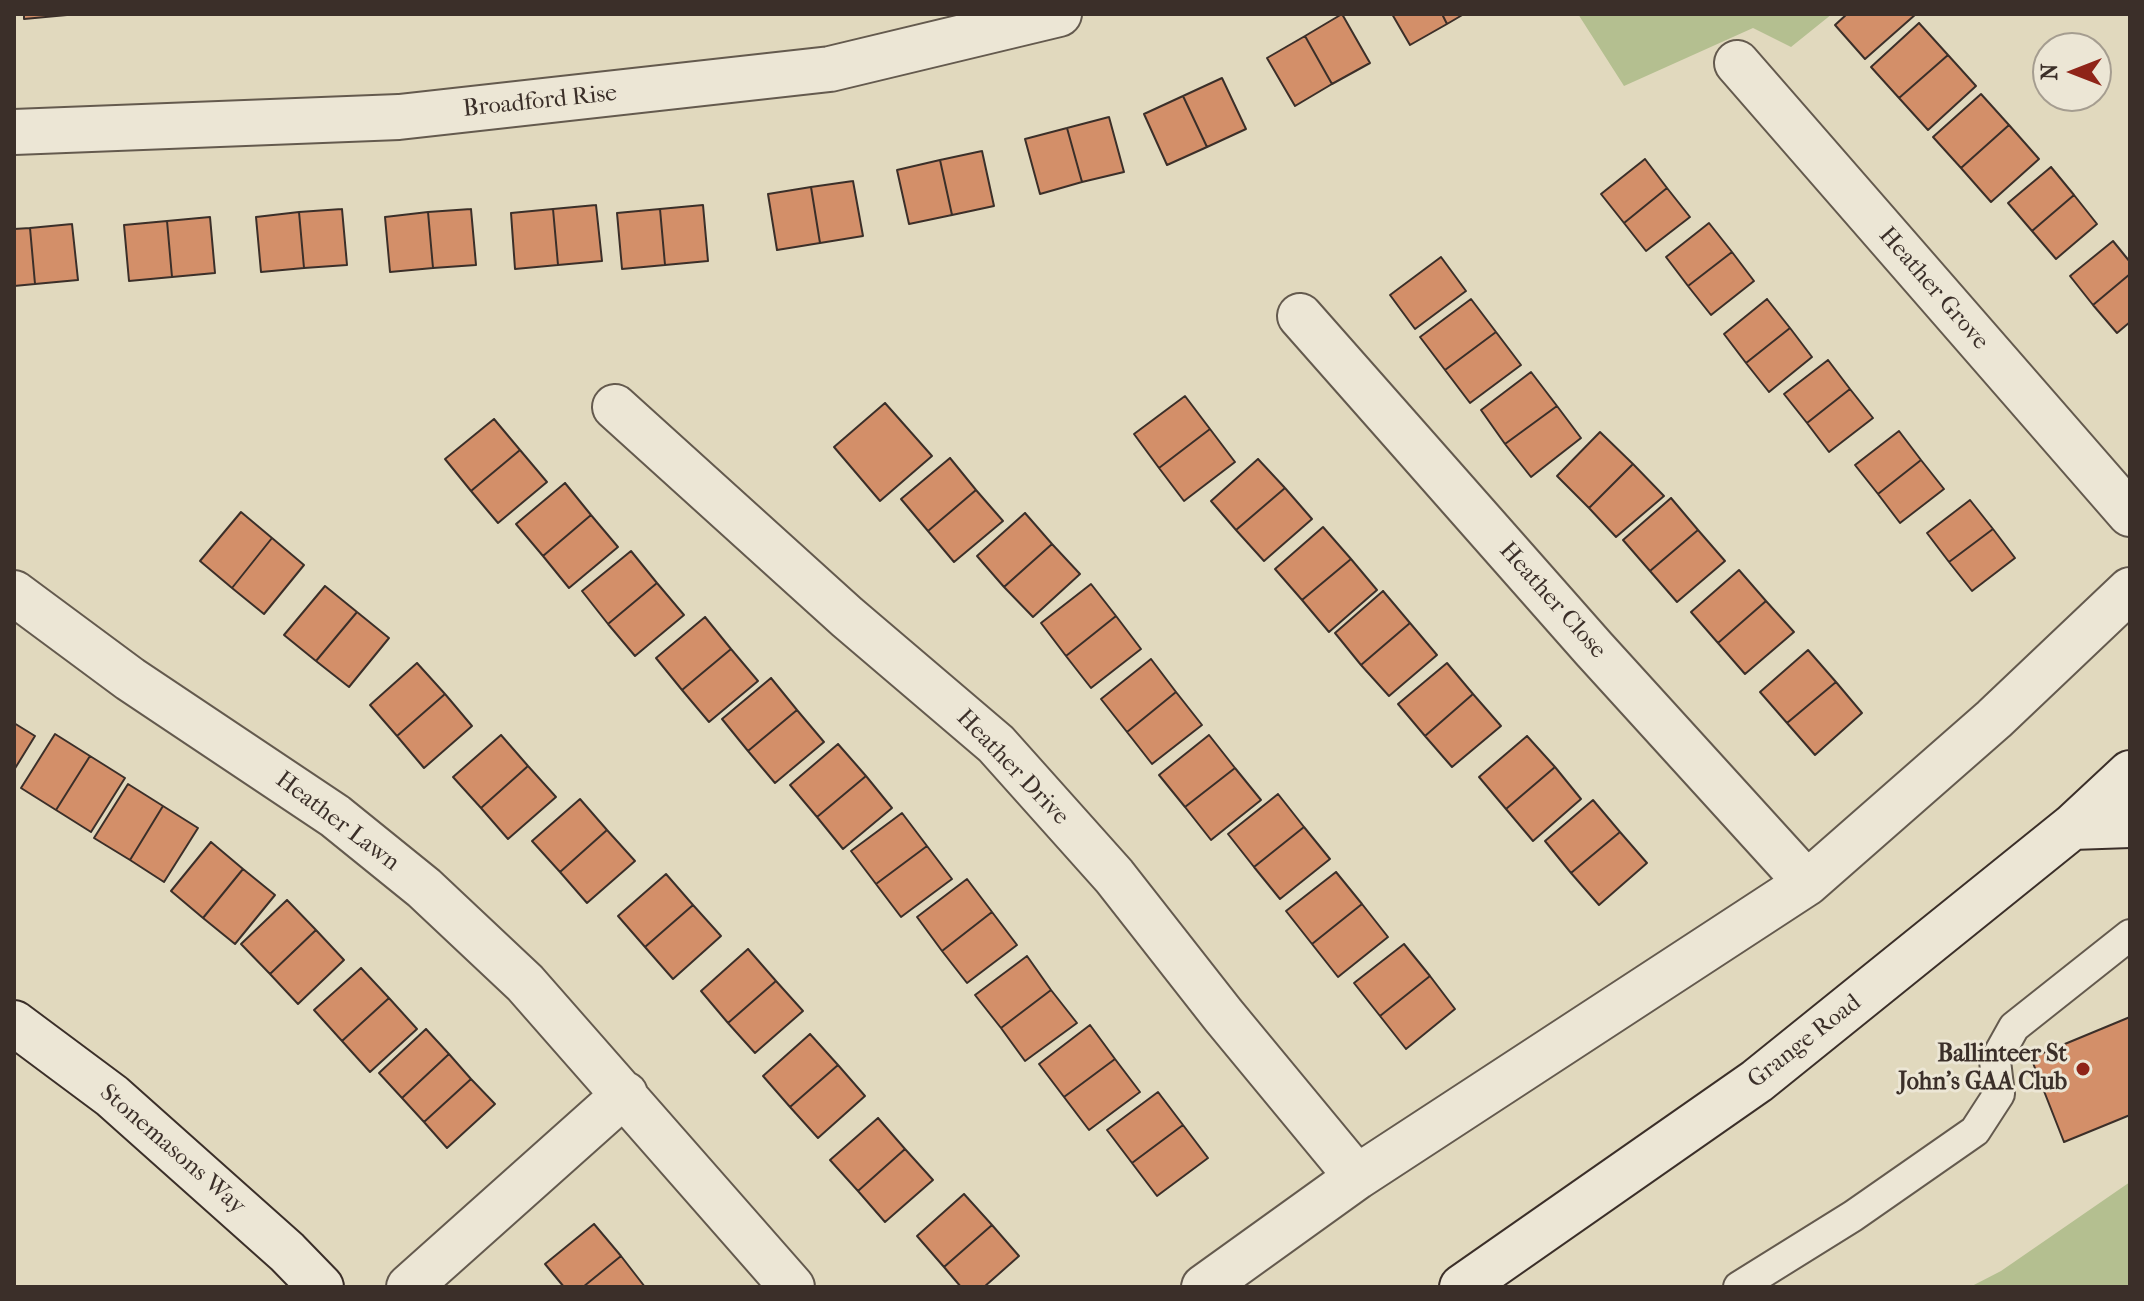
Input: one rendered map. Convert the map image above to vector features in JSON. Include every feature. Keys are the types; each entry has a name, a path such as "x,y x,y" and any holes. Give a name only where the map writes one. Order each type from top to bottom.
{"street":[{"name":"Broadford Rise","path":"14,132 399,117 814,71 1059,14"},
{"name":"Heather Grove","path":"1737,63 2130,514"},
{"name":"Heather Close","path":"1300,316 1594,649 1807,883"},
{"name":"Heather Drive","path":"615,407 847,617 996,744 1114,876 1223,1015 1357,1177"},
{"path":"1204,1287 1357,1177 1807,883 1994,719 2130,590"},
{"name":"Heather Lawn","path":"14,593 130,679 335,816 413,879 525,983 792,1287"},
{"name":"Grange Road","path":"1462,1287 1757,1081 2072,827 2130,773"},
{"path":"2072,827 2130,825"},
{"name":"Stonemasons Way","path":"14,1023 112,1096 287,1252 321,1287"},
{"path":"409,1287 625,1094"}],"lane":[{"path":"1739,1287 1853,1216 1975,1131 1999,1094 1995,1061 2014,1027 2130,935"}],"green space":[{"path":"1578,14 1832,14 1791,47 1753,28 1624,86"},
{"path":"2130,1182 2130,1287 1970,1287 2001,1271"}],"building":[{"path":"24,14 67,14 67,15 24,19"},
{"path":"1342,14 1370,63 1332,84 1305,36"},
{"path":"1392,14 1442,14 1447,24 1410,45"},
{"path":"1442,14 1464,14 1447,24"},
{"path":"1847,14 1916,14 1865,59 1835,25"},
{"path":"1919,23 1948,55 1899,98 1871,67"},
{"path":"1305,36 1332,84 1295,106 1267,58"},
{"path":"1948,55 1976,86 1928,130 1899,98"},
{"path":"1222,78 1246,129 1207,147 1183,96"},
{"path":"1981,94 2009,125 1961,168 1933,137"},
{"path":"1183,96 1207,147 1167,165 1144,114"},
{"path":"1109,117 1124,172 1082,182 1067,128"},
{"path":"2009,125 2039,159 1991,202 1961,168"},
{"path":"1067,128 1082,182 1040,194 1025,139"},
{"path":"982,151 994,206 952,215 940,160"},
{"path":"1645,159 1667,188 1624,223 1601,194"},
{"path":"940,160 952,215 909,224 897,170"},
{"path":"2051,167 2074,195 2032,231 2008,203"},
{"path":"853,181 863,236 820,243 811,187"},
{"path":"811,187 820,243 777,250 768,194"},
{"path":"1667,188 1690,217 1646,251 1624,223"},
{"path":"2074,195 2097,224 2056,259 2032,231"},
{"path":"596,205 602,261 558,265 553,209"},
{"path":"703,205 708,261 665,265 660,209"},
{"path":"342,209 347,265 304,268 299,212"},
{"path":"471,209 476,265 433,268 428,212"},
{"path":"553,209 558,265 515,269 511,213"},
{"path":"660,209 665,265 622,269 617,213"},
{"path":"299,212 304,268 261,272 256,217"},
{"path":"428,212 433,268 390,272 385,217"},
{"path":"210,217 215,273 172,277 167,221"},
{"path":"167,221 172,277 129,281 124,225"},
{"path":"1709,223 1732,252 1688,286 1666,257"},
{"path":"72,224 78,280 35,284 30,228"},
{"path":"30,228 35,284 14,286 14,229"},
{"path":"2113,241 2130,262 2130,274 2093,305 2070,276"},
{"path":"1732,252 1754,281 1711,315 1688,286"},
{"path":"1441,257 1466,291 1415,329 1390,295"},
{"path":"2130,274 2130,322 2117,333 2093,305"},
{"path":"1471,299 1496,332 1445,370 1420,337"},
{"path":"1767,299 1790,328 1746,363 1724,334"},
{"path":"1790,328 1812,357 1769,392 1746,363"},
{"path":"1496,332 1521,365 1470,403 1445,370"},
{"path":"1828,360 1850,389 1807,423 1784,394"},
{"path":"1531,372 1557,406 1505,444 1481,410"},
{"path":"1850,389 1873,418 1829,452 1807,423"},
{"path":"1185,396 1210,429 1159,468 1134,434"},
{"path":"885,403 932,456 880,501 834,447"},
{"path":"1557,406 1581,438 1531,477 1505,444"},
{"path":"494,419 520,450 471,491 445,459"},
{"path":"1210,429 1235,462 1184,501 1159,468"},
{"path":"1899,431 1921,460 1878,494 1855,465"},
{"path":"1600,432 1633,464 1589,508 1557,476"},
{"path":"520,450 547,482 498,523 471,491"},
{"path":"950,458 976,490 928,531 901,499"},
{"path":"1258,459 1285,488 1236,530 1211,501"},
{"path":"1921,460 1944,489 1900,523 1878,494"},
{"path":"1633,464 1664,496 1616,537 1589,508"},
{"path":"565,483 591,515 543,556 516,524"},
{"path":"1285,488 1312,519 1264,561 1236,530"},
{"path":"976,490 1003,521 954,562 928,531"},
{"path":"1671,498 1698,530 1650,571 1623,540"},
{"path":"1970,500 1993,529 1949,562 1927,533"},
{"path":"241,512 272,538 232,588 200,561"},
{"path":"1025,513 1052,544 1004,587 977,556"},
{"path":"591,515 618,547 569,588 543,556"},
{"path":"1323,527 1351,559 1302,600 1275,569"},
{"path":"1993,529 2015,558 1972,591 1949,562"},
{"path":"1698,530 1725,561 1677,602 1650,571"},
{"path":"272,538 304,565 264,614 232,588"},
{"path":"1052,544 1080,574 1033,617 1004,587"},
{"path":"631,551 657,583 608,624 582,591"},
{"path":"1351,559 1377,590 1329,632 1302,600"},
{"path":"1739,570 1766,601 1718,643 1691,612"},
{"path":"657,583 684,615 635,656 608,624"},
{"path":"1091,584 1116,616 1066,656 1041,623"},
{"path":"325,586 357,612 316,661 284,635"},
{"path":"1383,591 1410,623 1361,665 1335,633"},
{"path":"1766,601 1794,632 1745,674 1718,643"},
{"path":"357,612 389,638 349,687 316,661"},
{"path":"1116,616 1141,649 1091,688 1066,656"},
{"path":"705,617 731,649 682,690 656,658"},
{"path":"1410,623 1437,655 1389,696 1361,665"},
{"path":"731,649 758,681 709,722 682,690"},
{"path":"1808,650 1836,682 1787,723 1760,692"},
{"path":"1151,659 1176,692 1127,732 1101,699"},
{"path":"417,663 445,694 397,736 370,705"},
{"path":"1447,663 1473,694 1425,736 1398,704"},
{"path":"771,678 797,710 748,751 722,719"},
{"path":"1836,682 1862,713 1815,755 1787,723"},
{"path":"1176,692 1202,725 1152,764 1127,732"},
{"path":"445,694 472,726 424,768 397,736"},
{"path":"1473,694 1501,726 1452,767 1425,736"},
{"path":"797,710 824,742 775,783 748,751"},
{"path":"14,723 35,736 14,770"},
{"path":"55,734 90,756 56,810 21,788"},
{"path":"501,735 528,766 481,808 453,777"},
{"path":"1209,735 1235,768 1185,807 1159,775"},
{"path":"1527,736 1555,767 1506,809 1479,777"},
{"path":"838,744 866,776 817,817 790,785"},
{"path":"90,756 125,778 91,832 56,810"},
{"path":"528,766 556,797 508,839 481,808"},
{"path":"1555,767 1581,799 1533,841 1506,809"},
{"path":"1235,768 1261,800 1211,840 1185,807"},
{"path":"866,776 892,808 843,849 817,817"},
{"path":"128,784 163,806 130,860 94,838"},
{"path":"1278,794 1304,827 1254,867 1228,834"},
{"path":"580,799 607,830 560,872 532,841"},
{"path":"1593,800 1620,832 1571,873 1545,841"},
{"path":"163,806 198,828 164,882 130,860"},
{"path":"902,813 927,846 876,884 851,851"},
{"path":"1304,827 1330,859 1280,899 1254,867"},
{"path":"607,830 635,861 587,903 560,872"},
{"path":"1620,832 1647,863 1599,905 1571,873"},
{"path":"211,842 243,869 203,918 171,891"},
{"path":"927,846 952,879 901,917 876,884"},
{"path":"243,869 275,895 235,944 203,918"},
{"path":"1336,872 1362,904 1312,944 1286,911"},
{"path":"666,874 693,905 645,947 618,916"},
{"path":"967,879 992,912 942,951 917,917"},
{"path":"287,900 316,930 270,974 241,944"},
{"path":"1362,904 1388,937 1338,977 1312,944"},
{"path":"693,905 721,936 673,979 645,947"},
{"path":"992,912 1017,945 967,983 942,951"},
{"path":"316,930 344,960 298,1004 270,974"},
{"path":"1404,944 1430,976 1380,1016 1354,983"},
{"path":"748,949 776,981 728,1023 701,991"},
{"path":"1027,956 1051,990 1001,1028 975,995"},
{"path":"361,968 389,998 342,1041 314,1010"},
{"path":"1430,976 1455,1009 1406,1049 1380,1016"},
{"path":"776,981 803,1011 755,1053 728,1023"},
{"path":"1051,990 1077,1023 1025,1061 1001,1028"},
{"path":"389,998 417,1029 370,1072 342,1041"},
{"name":"Ballinteer St John's GAA Club","path":"2130,1017 2130,1115 2064,1142 2031,1058"},
{"path":"1090,1025 1115,1059 1064,1097 1039,1064"},
{"path":"426,1029 449,1054 402,1098 379,1073"},
{"path":"810,1034 838,1065 790,1107 763,1076"},
{"path":"449,1054 471,1079 424,1122 402,1098"},
{"path":"1115,1059 1140,1092 1089,1130 1064,1097"},
{"path":"838,1065 865,1096 818,1138 790,1107"},
{"path":"471,1079 495,1104 447,1148 424,1122"},
{"path":"1158,1092 1183,1125 1132,1163 1107,1130"},
{"path":"878,1118 905,1149 858,1191 830,1160"},
{"path":"1183,1125 1208,1158 1157,1196 1132,1163"},
{"path":"905,1149 933,1180 885,1222 858,1191"},
{"path":"964,1194 992,1225 944,1267 917,1236"},
{"path":"594,1224 621,1256 583,1287 564,1287 545,1264"},
{"path":"992,1225 1019,1256 984,1287 961,1287 944,1267"},
{"path":"621,1256 645,1287 583,1287"}],"place":[{"name":"Ballinteer St John's GAA Club","path":"2083,1069"}]}
